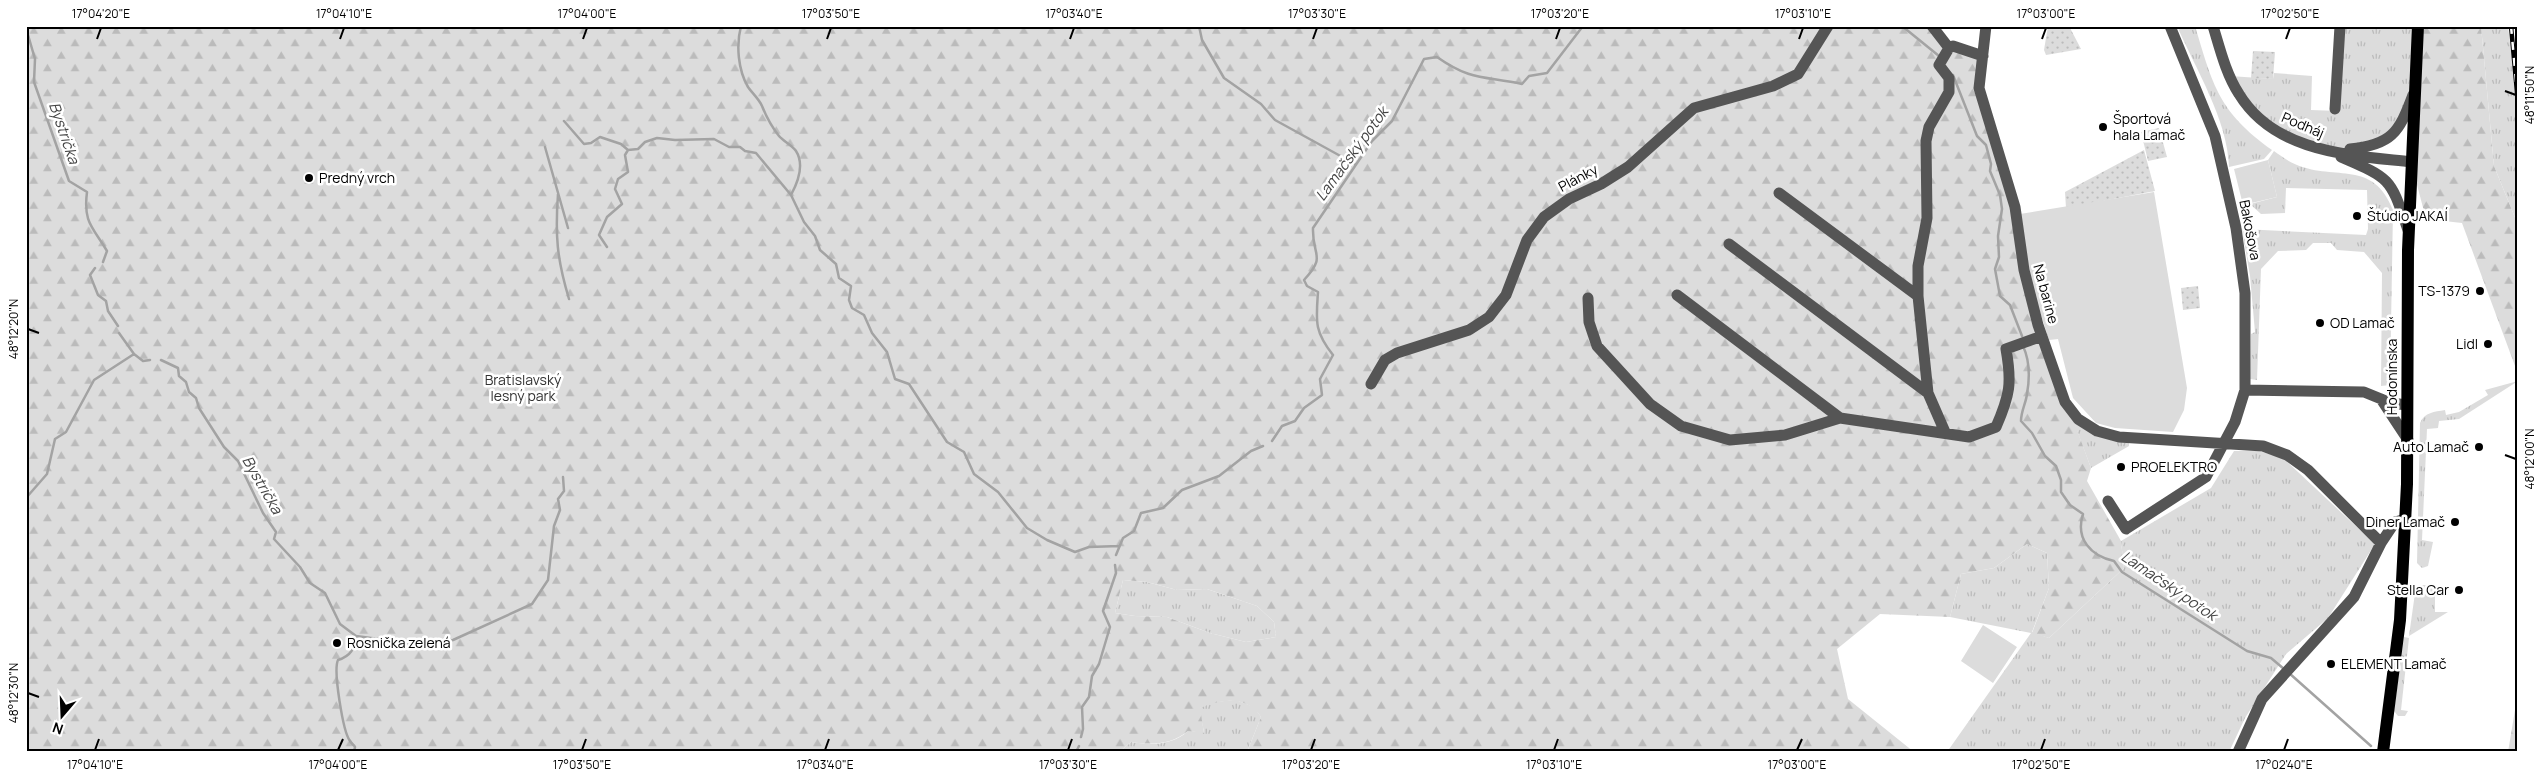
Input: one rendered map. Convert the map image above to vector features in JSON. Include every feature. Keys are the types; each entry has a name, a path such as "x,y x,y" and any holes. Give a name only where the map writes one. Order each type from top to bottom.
{"main road":[{"name":"Hodonínska","path":"2383,752 2400,620 2406,519 2408,230 2418,26"}],"street":[{"name":"Plánky","path":"1371,384 1385,360 1397,353 1469,330 1489,317 1506,295 1526,240 1544,217 1569,199 1601,184 1628,167 1694,108 1773,86 1798,74 1828,26"},
{"path":"1932,26 1944,56 1949,92 1929,127 1926,141 1927,218 1918,266 1918,296 1928,393 1945,432"},
{"name":"Na barine","path":"1986,26 1979,88 2015,207 2024,270 2042,336 2065,402 2078,419 2096,431 2119,437 2263,446 2286,455 2308,470 2381,543"},
{"name":"Bakošova","path":"2108,501 2126,529 2206,477 2240,410 2246,390 2245,293 2236,228 2215,136 2170,26"},
{"name":"Podháj","path":"2214,26 2230,76 2238,93 2252,111 2279,133 2299,142 2328,151 2411,162"},
{"path":"2335,109 2340,26"},
{"path":"1944,56 1952,46 1983,56"},
{"path":"2328,151 2372,147 2386,140 2402,122 2415,88"},
{"path":"2328,151 2377,173 2386,180 2394,190 2408,230"},
{"path":"1779,193 1918,296"},
{"path":"1729,244 1928,393"},
{"path":"1677,295 1840,418"},
{"path":"1588,298 1589,322 1597,346 1650,404 1681,426 1730,440 1785,435 1840,418 1969,437 1996,427 2008,398 2010,373 2006,349 2042,336"},
{"path":"2246,390 2364,392 2392,404 2408,405"},
{"path":"2380,398 2408,440"},
{"path":"2238,752 2262,699 2354,597 2381,543 2395,522 2406,519"}],"green space":[{"name":"Bratislavský lesný park","path":"26,26 1932,26 1949,48 1983,56 1979,88 2015,207 2019,271 2091,468 2087,481 2121,541 2124,568 2049,638 2032,633 2049,588 2047,553 2027,544 1994,568 1961,574 1950,617 1880,614 1837,649 1848,699 1914,752 1247,752 1261,717 1248,705 1241,702 1225,701 1200,708 1204,733 1188,731 1175,739 1161,743 1131,742 1119,752 26,752 26,75 29,70","holes":["1123,580 1147,582 1177,590 1207,589 1257,606 1274,622 1276,637 1246,642 1210,633 1167,617 1115,613"]},
{"path":"2048,26 2069,26 2081,49 2046,55 2044,50"},
{"path":"2177,26 2195,26 2213,82 2220,96 2240,123 2272,150 2264,159 2229,167 2223,131 2217,113"},
{"path":"2345,26 2418,26 2408,108 2382,143 2328,151 2269,126 2230,76 2273,79 2274,73 2312,76 2311,110 2338,111"},
{"path":"2419,26 2481,26 2494,166 2518,225 2518,374 2462,223 2426,219 2411,162"},
{"path":"2481,26 2508,26 2518,109 2518,225 2494,166"},
{"path":"2253,51 2275,52 2273,79 2251,78"},
{"path":"2159,128 2167,157 2148,161 2141,132"},
{"path":"2144,150 2155,191 2066,208 2065,192"},
{"path":"2274,151 2294,164 2326,172 2352,174 2364,178 2375,184 2385,194 2393,210 2390,385 2381,386 2382,273 2364,252 2337,250 2331,243 2313,243 2306,250 2278,251 2261,269 2257,380 2250,379 2251,334 2255,332 2250,276 2242,229 2366,235 2368,229 2367,190 2286,188 2285,213 2261,214 2250,204 2277,197 2268,160"},
{"path":"2268,160 2277,197 2243,205 2234,169"},
{"path":"2154,192 2187,388 2184,410 2173,432 2115,428 2096,423 2073,398 2058,339 2049,340 2032,287 2020,214"},
{"path":"2198,286 2200,308 2183,310 2181,288"},
{"path":"2518,381 2459,419 2439,421 2438,428 2427,429 2422,540 2433,542 2428,566 2422,568 2417,563 2420,423 2422,419 2434,412 2445,410 2446,415 2459,412 2488,395 2485,390"},
{"path":"2073,420 2129,442 2129,446 2091,468"},
{"path":"2234,451 2259,451 2283,458 2375,544 2328,618 2286,654 2245,718 2229,752 1947,752 2031,633 1950,617 1961,574 1994,568 2027,544 2047,553 2049,588 2032,632 2049,638 2124,568 2121,541 2211,488"},
{"path":"1123,580 1147,582 1177,590 1207,589 1257,606 1274,622 1276,637 1246,642 1210,633 1167,617 1115,613"},
{"path":"2422,585 2430,585 2435,589 2435,612 2448,612 2409,636 2415,593"},
{"path":"1983,625 2017,647 1993,683 1961,661"},
{"path":"2404,637 2409,638 2401,710 2408,711 2405,716 2398,716 2394,711"},
{"path":"2518,692 2518,752 2508,752"},
{"path":"1236,700 1254,707 1261,717 1247,752 1119,752 1131,742 1161,743 1175,739 1188,731 1204,732 1199,708 1213,702"}],"waterway":[{"path":"741,26 739,57 742,73 748,87 761,103 776,132 799,156 800,173 791,195 804,222 815,236 820,250 836,264 839,278 851,286 849,300 852,308 864,315 872,333 887,352 895,379 909,384 947,442 964,452 974,474 998,492 1027,528 1047,540 1075,552 1089,547 1119,546"},
{"path":"1199,26 1202,40 1224,78 1261,104 1275,120 1355,164"},
{"name":"Lamačský potok","path":"1272,441 1282,426 1295,421 1304,408 1322,395 1320,379 1333,355 1319,332 1317,318 1318,292 1307,286 1304,280 1311,272 1317,260 1313,228 1372,141 1392,121 1424,59 1437,57 1469,74 1522,84 1529,76 1547,73 1583,26"},
{"name":"Lamačský potok","path":"1902,26 1939,56"},
{"name":"Bystrička","path":"26,28 35,59 34,82 69,181 87,192 86,211 90,224 107,251 103,262"},
{"name":"Lamačský potok","path":"1953,75 1977,136 1986,145 1991,164 1990,171 2000,195 2002,209 1998,236 1999,257 1995,269 2000,296 2010,305 2022,336"},
{"path":"564,121 584,144 591,143 600,137 621,144 628,150"},
{"path":"628,150 638,149 645,142 657,138 675,140 714,139 729,147 740,147 745,151 756,153 791,195"},
{"path":"545,147 568,228"},
{"path":"607,247 599,235 607,217 622,204 615,189 618,179 628,172 625,155 628,150"},
{"path":"558,194 558,247 569,299"},
{"name":"Bystrička","path":"95,268 90,275 98,295 106,301 108,311 118,326"},
{"name":"Bystrička","path":"119,333 134,354 143,361 150,360"},
{"name":"Lamačský potok","path":"2023,346 2027,357 2029,375 2021,421 2032,433 2045,456 2056,466 2061,480 2061,492 2070,505 2083,514 2081,531 2087,545 2098,555 2114,561 2122,572 2247,651 2271,658 2284,669"},
{"path":"26,498 47,474 55,439 66,432 94,380 134,354"},
{"name":"Bystrička","path":"161,360 178,368 179,376 186,382 189,392 196,398 199,408 224,447 238,461 263,513 276,532 274,539 300,567 310,583 325,593 340,624 356,636 352,651 338,660 337,666 338,688 344,726 350,741 355,747 354,752"},
{"name":"Lamačský potok","path":"1116,555 1123,538 1134,531 1141,513 1163,508 1182,490 1219,476 1251,451 1263,446"},
{"path":"356,636 416,644 453,640 532,604 548,580 554,526 560,510 558,499 564,491 563,477"},
{"name":"Lamačský potok","path":"1081,737 1083,729 1082,707 1089,697 1092,676 1099,664 1110,627 1103,611 1116,573 1115,565"},
{"name":"Lamačský potok","path":"2289,673 2371,746"},
{"name":"Lamačský potok","path":"1076,752 1079,746"}],"railway":[{"path":"2511,26 2518,103"}],"place":[{"name":"Športová hala Lamač","path":"2103,127"},
{"name":"Predný vrch","path":"309,178"},
{"name":"Štúdio JAKAÍ","path":"2357,216"},
{"name":"TS-1379","path":"2480,291"},
{"name":"OD Lamač","path":"2320,323"},
{"name":"Lidl","path":"2488,344"},
{"name":"Auto Lamač","path":"2479,447"},
{"name":"PROELEKTRO","path":"2121,467"},
{"name":"Diner Lamač","path":"2455,522"},
{"name":"Stella Car","path":"2459,590"},
{"name":"Rosnička zelená","path":"337,643"},
{"name":"ELEMENT Lamač","path":"2331,664"}]}
